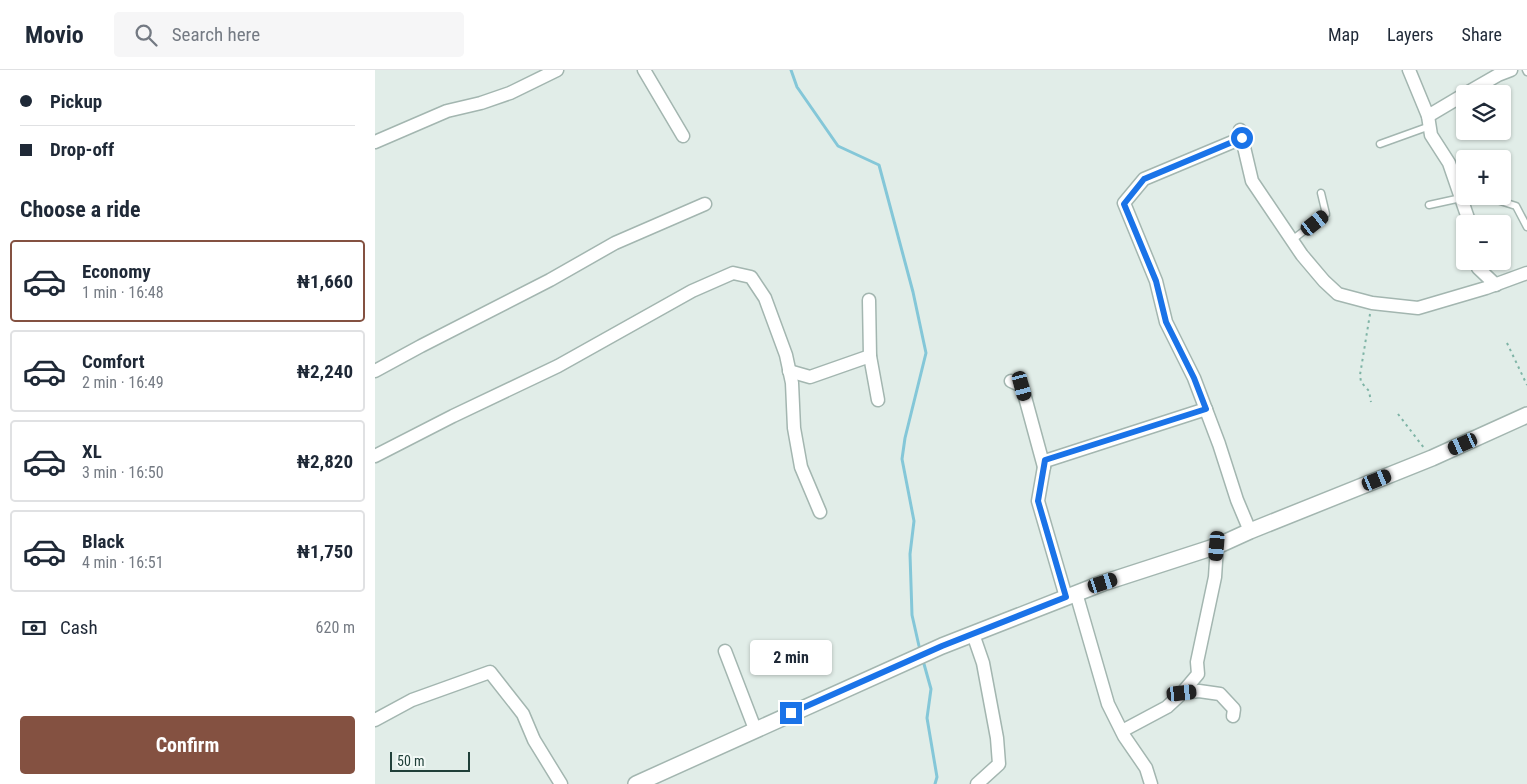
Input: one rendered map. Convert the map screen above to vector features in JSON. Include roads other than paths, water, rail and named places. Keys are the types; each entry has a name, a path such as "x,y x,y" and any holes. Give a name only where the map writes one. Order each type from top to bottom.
{"street":[{"path":"375,142 447,111 481,103 510,93 557,70"},
{"path":"644,70 683,136"},
{"path":"1409,70 1429,121 1431,135 1449,162 1456,183"},
{"path":"1481,85 1511,70"},
{"path":"1429,121 1456,101"},
{"path":"1250,531 1237,500 1219,444 1194,378 1166,322 1156,281 1124,204 1144,179 1241,134 1252,181 1313,268 1338,294 1372,303 1418,308 1496,285 1527,273"},
{"path":"375,371 550,280 615,242 705,204"},
{"path":"1480,270 1496,285"},
{"path":"375,456 558,366 692,291 733,273 751,277 765,298 786,355 793,383 794,428 801,466 820,512"},
{"path":"869,300 870,356 878,400"},
{"path":"789,371 811,377 870,356"},
{"path":"1011,381 1022,386 1044,467"},
{"path":"1151,784 1146,768 1122,731 1109,704 1038,501 1045,460 1206,409"},
{"path":"636,784 942,646 1103,583 1217,546 1432,458 1527,415"},
{"path":"1122,731 1167,707 1198,674 1197,662 1215,578 1217,546"},
{"path":"973,634 983,663 997,738 999,764 977,784"},
{"path":"725,651 755,729"},
{"path":"375,720 412,700 490,672 523,714 535,740 561,784"},
{"path":"1182,693 1199,691 1220,694 1234,709 1233,716"}],"lane":[{"path":"1380,144 1429,121"},
{"path":"1293,240 1326,214 1321,193"},
{"path":"1429,205 1456,199"},
{"path":"1511,204 1516,206 1527,227"}],"waterway":[{"path":"791,70 797,87 838,146 879,165 913,292 926,353 905,438 902,459 914,521 910,554 912,615 919,646"},
{"path":"924,664 931,689 927,718 937,777 935,784"}]}
